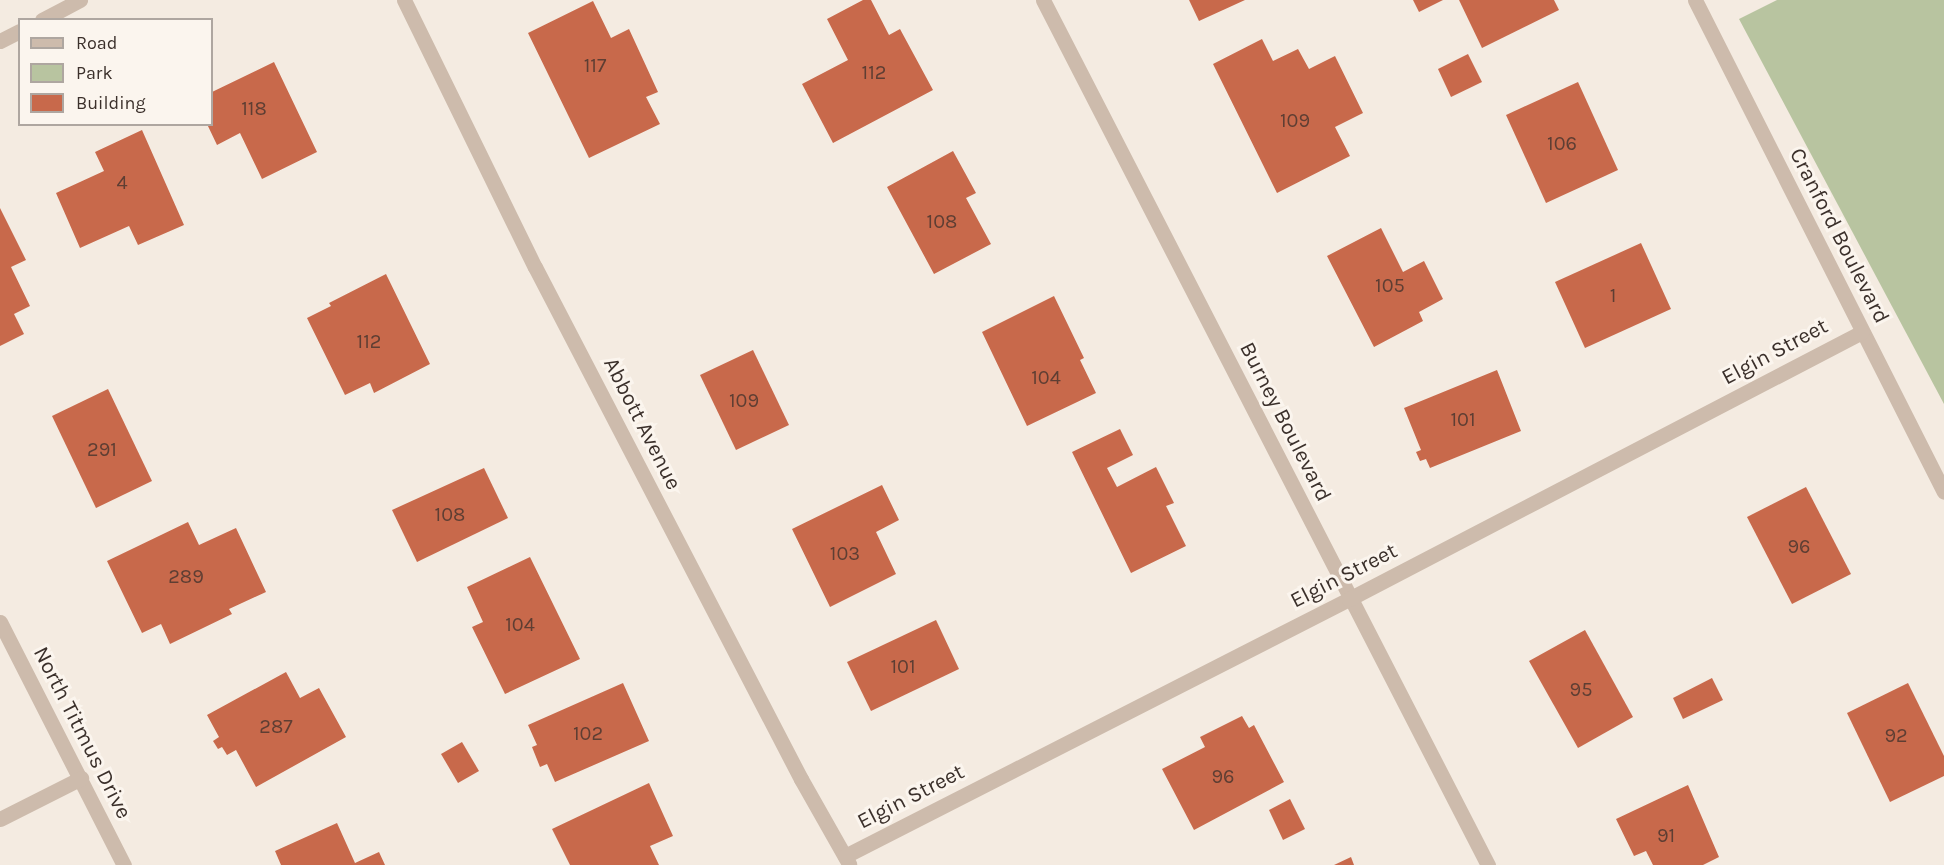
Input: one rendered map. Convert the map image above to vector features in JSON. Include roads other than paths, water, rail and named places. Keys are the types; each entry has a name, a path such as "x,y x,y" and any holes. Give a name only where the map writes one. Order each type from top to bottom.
{"street":[{"path":"46,18 80,0"},
{"name":"Abbott Avenue","path":"404,0 535,267 801,779 847,861"},
{"name":"Burney Boulevard","path":"1042,0 1488,865"},
{"name":"Cranford Boulevard","path":"1695,0 1944,492"},
{"path":"0,41 18,32"},
{"name":"Elgin Street","path":"847,861 1862,332"},
{"name":"North Titmus Drive","path":"0,622 124,865"},
{"path":"0,819 81,778"}]}
